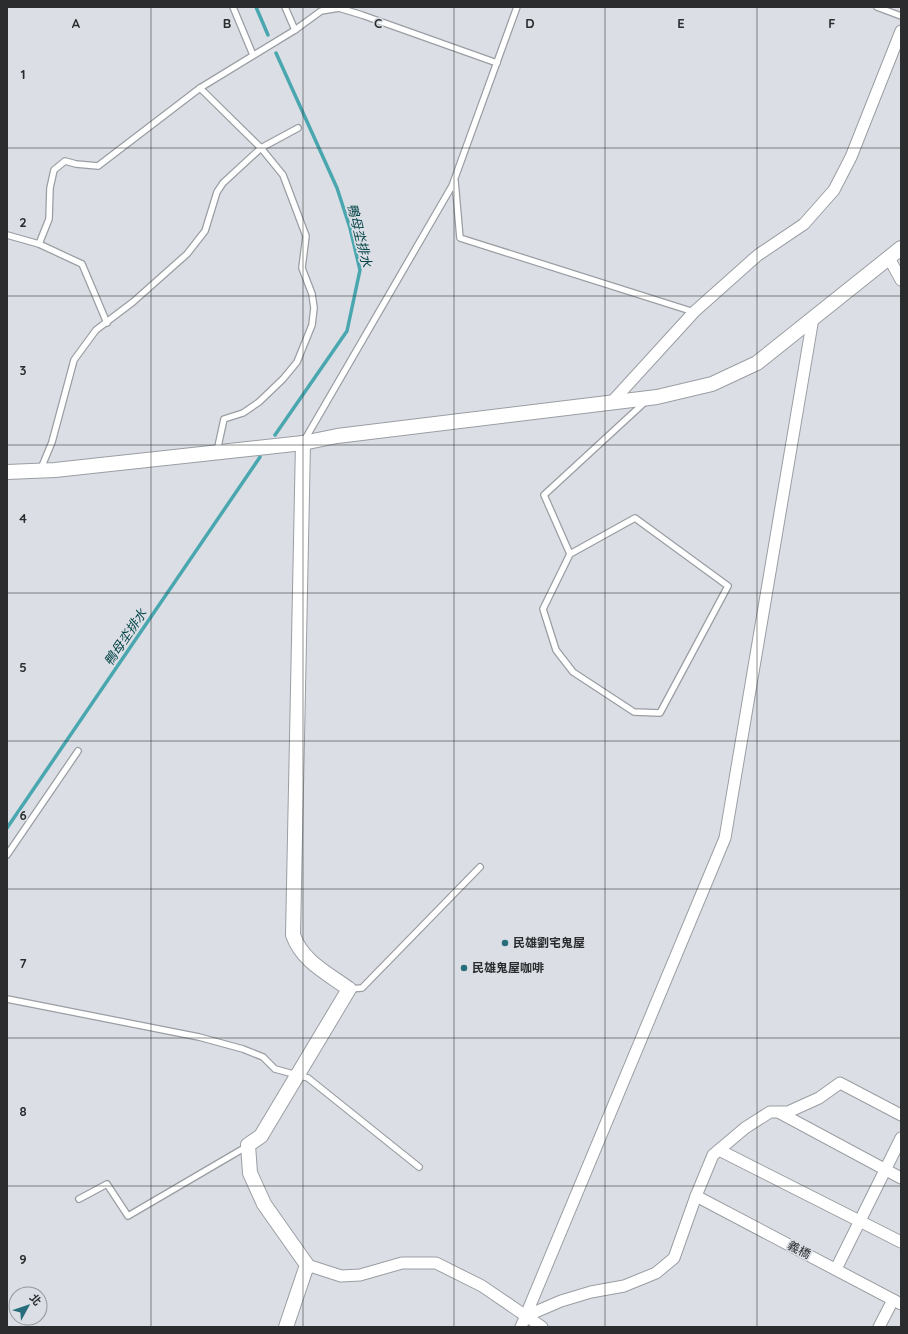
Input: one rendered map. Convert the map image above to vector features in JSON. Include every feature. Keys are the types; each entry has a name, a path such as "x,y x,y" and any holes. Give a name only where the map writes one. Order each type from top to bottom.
{"street":[{"path":"610,404 694,312 758,255 804,224 834,190 851,157 901,31"},
{"path":"7,472 40,471 303,443 344,435 648,399 712,384 757,363 901,248"},
{"path":"889,258 901,280"},
{"path":"521,1327 725,838 813,318"},
{"path":"303,443 293,934 297,947 307,959 349,989 260,1136 248,1146 250,1172 264,1204 307,1265 341,1276 360,1274 402,1263 436,1263 482,1286 542,1327"},
{"path":"526,1316 561,1301 591,1292 624,1286 656,1273 674,1258 696,1196 713,1155 746,1128 770,1112 788,1112 819,1098 840,1083 901,1115"},
{"path":"778,1112 901,1178"},
{"path":"836,1269 901,1138"},
{"path":"719,1150 901,1242"},
{"name":"義橋","path":"696,1196 897,1302"},
{"path":"286,1327 307,1265"},
{"path":"879,1327 897,1302"}],"lane":[{"path":"233,7 253,55"},
{"path":"285,7 295,30"},
{"path":"303,443 452,186 517,7"},
{"path":"877,7 901,16"},
{"path":"39,244 49,219 50,188 54,170 65,161 76,164 98,166 200,88 295,30 321,11 339,8 497,63"},
{"path":"200,88 261,148 283,176 306,236 302,268 312,294 314,308 312,325 297,362 283,379 259,402 243,413 224,419 217,451"},
{"path":"40,471 52,442 74,360 96,330 107,323 187,254 204,231 217,192 223,183 261,148 298,128"},
{"path":"454,179 460,238 694,312"},
{"path":"7,235 39,244 82,264 107,323"},
{"path":"570,554 544,495 648,399"},
{"path":"635,518 728,586 660,713 634,712 573,672 556,650 542,609 570,554 635,518"},
{"path":"7,855 78,751"},
{"path":"349,989 362,988 480,867"},
{"path":"7,999 199,1036 250,1051 263,1057 275,1069 308,1078 419,1167"},
{"path":"79,1199 107,1184 128,1216 248,1146"}],"waterway":[{"name":"鴨母坔排水","path":"256,7 268,35"},
{"name":"鴨母坔排水","path":"275,435 347,331 360,270 350,228 337,188 276,53"},
{"name":"鴨母坔排水","path":"7,828 260,457"}],"place":[{"name":"民雄劉宅鬼屋","path":"505,943"},
{"name":"民雄鬼屋咖啡","path":"464,968"}]}
